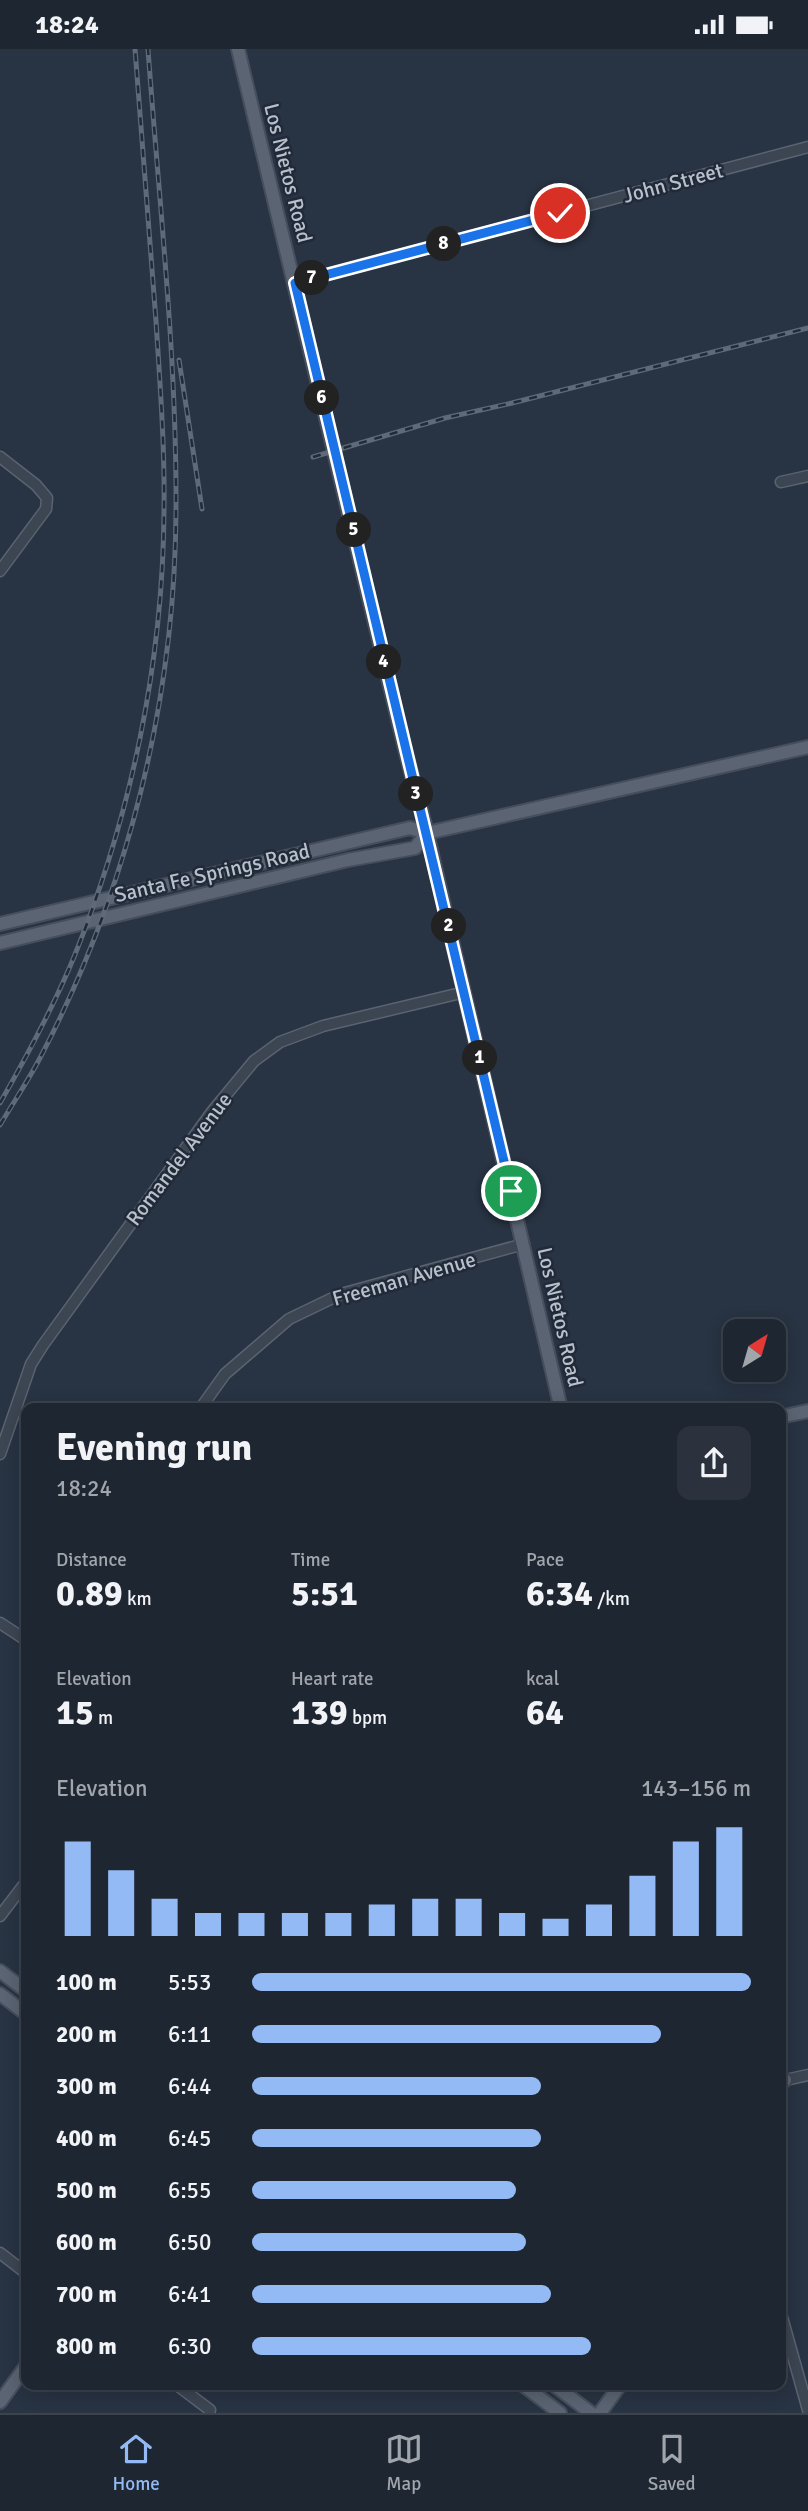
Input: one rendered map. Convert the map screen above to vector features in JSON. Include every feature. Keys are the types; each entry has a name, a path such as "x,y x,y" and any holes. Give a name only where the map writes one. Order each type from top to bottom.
{"main road":[{"name":"Los Nietos Road","path":"238,49 465,992 560,1403"},
{"name":"Santa Fe Springs Road","path":"0,924 410,828 427,833 808,747"},
{"name":"Santa Fe Springs Road","path":"0,943 297,872 415,848 427,833"},
{"path":"294,856 297,872"},
{"path":"786,1416 808,1411"},
{"path":"0,1971 21,1987"},
{"path":"0,1994 21,2010"},
{"path":"0,2402 21,2373"},
{"path":"530,2390 561,2413"},
{"path":"561,2390 591,2413"},
{"path":"600,2413 617,2390"}],"street":[{"name":"John Street","path":"295,283 808,147"},
{"path":"0,457 36,485 47,498 46,509 0,571"},
{"path":"780,482 808,476"},
{"name":"Romandel Avenue","path":"0,1454 31,1364 43,1345 204,1123 254,1061 280,1042 323,1026 465,992"},
{"name":"Freeman Avenue","path":"204,1403 225,1374 289,1319 341,1294 524,1244"},
{"path":"0,1623 21,1637"},
{"path":"0,1916 21,1889"},
{"path":"786,2081 808,2075"},
{"path":"0,2253 21,2269"},
{"path":"786,2331 808,2410"},
{"path":"184,2390 210,2410"}],"railway":[{"path":"0,1103 57,995 94,904 112,849 140,738 158,625 164,511 163,440 135,49"},
{"path":"0,1125 40,1058 71,994 98,928 141,792 167,653 173,582 176,453 148,49"},
{"path":"313,457 445,418 808,328"},
{"path":"179,360 202,509"}],"route":[{"path":"511,1191 295,283 560,213"}]}
